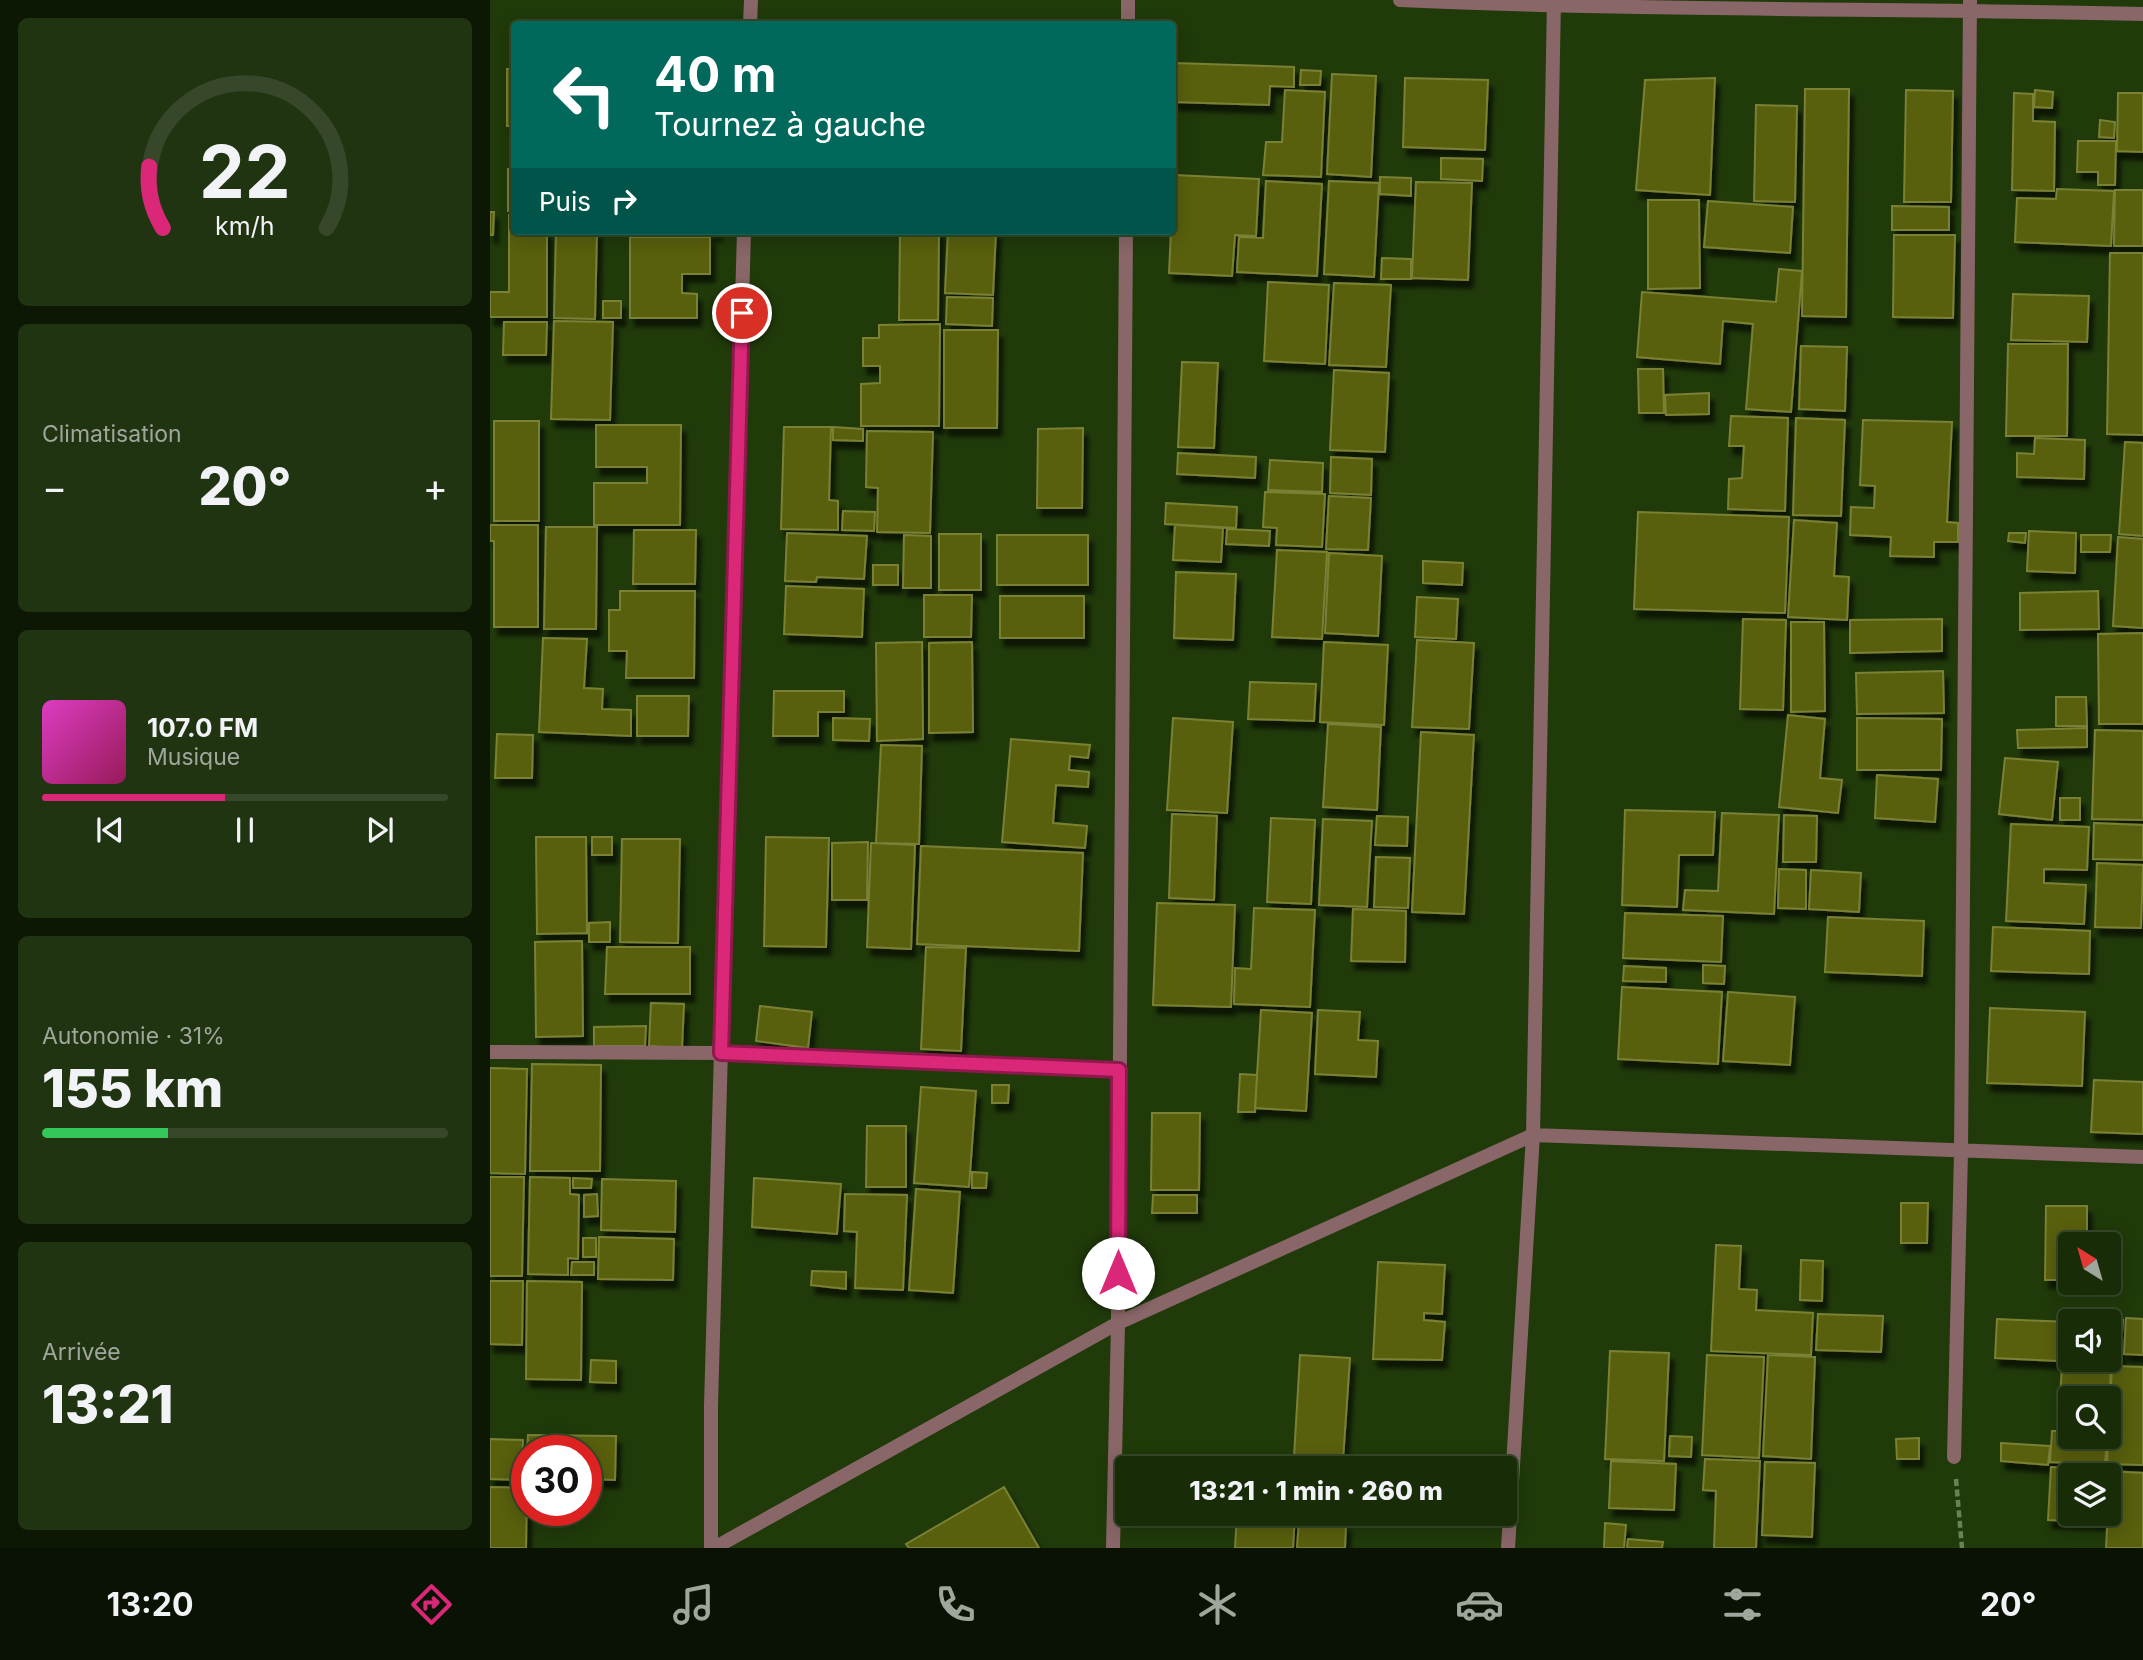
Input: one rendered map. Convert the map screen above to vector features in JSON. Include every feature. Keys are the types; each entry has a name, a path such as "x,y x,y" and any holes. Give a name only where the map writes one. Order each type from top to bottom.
{"street":[{"path":"750,21 751,0"},
{"path":"1128,0 1128,21"},
{"path":"1400,0 1969,5 2143,14"},
{"path":"1508,1548 1533,1135 1554,3"},
{"path":"1954,1457 1961,1151 1969,5"},
{"path":"744,235 711,1406 713,1548 1118,1323 1533,1135 2143,1157"},
{"path":"1113,1548 1118,1323 1126,235"},
{"path":"490,1052 721,1053 1119,1070"}],"path":[{"path":"1954,1457 1962,1548"}],"building":[{"path":"1176,63 1294,67 1294,87 1270,86 1269,105 1176,102"},
{"path":"507,69 511,69 511,126 507,126"},
{"path":"1301,70 1321,71 1320,85 1300,85"},
{"path":"1332,74 1376,76 1371,177 1327,174"},
{"path":"1405,78 1488,80 1485,150 1403,147"},
{"path":"1715,78 1710,195 1636,190 1645,80"},
{"path":"1805,89 1849,89 1846,317 1802,316"},
{"path":"1285,90 1325,92 1321,177 1263,175 1266,142 1282,142"},
{"path":"1906,90 1953,91 1951,202 1904,202"},
{"path":"2035,90 2053,92 2052,108 2034,107"},
{"path":"2014,93 2033,94 2033,121 2055,122 2054,191 2012,190"},
{"path":"2118,93 2143,93 2143,152 2117,151"},
{"path":"1756,105 1797,106 1795,202 1754,201"},
{"path":"2100,120 2115,122 2114,138 2099,137"},
{"path":"2078,141 2116,141 2115,185 2098,185 2098,172 2077,172"},
{"path":"1441,158 1483,159 1482,181 1441,179"},
{"path":"508,169 511,169 511,211 508,211"},
{"path":"1176,175 1259,179 1256,236 1235,235 1232,276 1169,273 1171,235 1176,235"},
{"path":"1380,177 1411,178 1411,196 1380,194"},
{"path":"1266,181 1322,184 1317,276 1237,272 1239,237 1263,238"},
{"path":"1329,181 1379,183 1374,277 1324,274"},
{"path":"1416,182 1472,183 1468,280 1412,278"},
{"path":"2057,189 2114,191 2111,246 2015,242 2017,198 2056,199"},
{"path":"2115,190 2143,190 2143,246 2114,246"},
{"path":"1648,200 1699,200 1700,288 1648,289"},
{"path":"1708,201 1793,207 1790,253 1704,247"},
{"path":"1892,206 1949,207 1949,230 1892,230"},
{"path":"490,212 494,212 493,235 490,235"},
{"path":"511,215 511,235 547,235 547,317 490,317 490,292 509,292"},
{"path":"556,235 597,235 595,319 554,318"},
{"path":"900,235 939,235 938,320 899,320"},
{"path":"948,235 996,235 993,295 945,293"},
{"path":"1894,235 1955,235 1953,318 1893,317"},
{"path":"630,237 710,237 710,274 682,274 682,293 697,294 697,318 630,318"},
{"path":"2110,253 2143,253 2143,435 2107,434"},
{"path":"1382,258 1411,259 1411,279 1381,279"},
{"path":"1779,269 1802,271 1791,412 1746,409 1753,324 1723,321 1720,364 1637,357 1642,292 1776,302"},
{"path":"1268,282 1329,285 1325,364 1264,361"},
{"path":"1334,283 1391,285 1386,367 1329,365"},
{"path":"2013,294 2089,296 2087,342 2011,340"},
{"path":"947,297 993,298 992,326 946,324"},
{"path":"603,301 621,301 621,318 603,318"},
{"path":"554,321 613,322 610,420 551,419"},
{"path":"504,322 547,322 546,355 503,355"},
{"path":"940,324 939,426 861,426 861,384 880,383 880,366 863,366 863,338 879,338 879,325"},
{"path":"944,330 998,330 997,428 944,428"},
{"path":"2008,344 2068,344 2067,436 2006,436"},
{"path":"1801,346 1847,347 1845,411 1799,409"},
{"path":"1182,362 1218,363 1214,448 1178,447"},
{"path":"1638,369 1663,369 1664,413 1639,413"},
{"path":"1334,370 1389,373 1385,452 1330,450"},
{"path":"1709,393 1709,414 1666,415 1665,395"},
{"path":"1731,416 1788,418 1785,511 1728,509 1729,479 1742,478 1744,446 1729,446"},
{"path":"1796,418 1845,420 1841,516 1793,515"},
{"path":"1863,420 1952,422 1947,522 1958,523 1958,542 1934,542 1934,557 1890,556 1891,537 1850,535 1851,507 1874,508 1875,486 1860,485"},
{"path":"494,421 539,421 539,521 494,521"},
{"path":"596,425 681,425 680,525 594,525 594,483 647,483 647,467 596,467"},
{"path":"784,427 831,427 829,500 838,501 838,530 781,529"},
{"path":"833,427 863,429 863,441 833,440"},
{"path":"1083,428 1082,508 1037,508 1038,429"},
{"path":"867,431 933,432 930,533 877,532 878,488 866,487"},
{"path":"2035,438 2085,440 2084,479 2017,477 2017,453 2034,454"},
{"path":"2125,442 2143,443 2143,536 2119,534"},
{"path":"1178,453 1256,457 1255,478 1177,474"},
{"path":"1331,457 1372,459 1371,495 1330,493"},
{"path":"1270,460 1323,463 1322,492 1268,490"},
{"path":"1265,492 1325,494 1322,547 1276,545 1277,528 1263,527"},
{"path":"1329,496 1371,498 1368,550 1326,549"},
{"path":"1166,503 1237,507 1236,528 1165,524"},
{"path":"843,511 875,512 874,531 842,530"},
{"path":"1638,512 1789,517 1785,613 1634,609"},
{"path":"1794,520 1837,523 1834,576 1849,577 1847,620 1788,617"},
{"path":"490,525 538,525 538,627 494,627 494,541 490,541"},
{"path":"1175,525 1223,528 1221,562 1173,560"},
{"path":"546,527 597,527 596,629 544,629"},
{"path":"1227,529 1270,531 1269,546 1226,544"},
{"path":"634,530 696,530 695,584 633,584"},
{"path":"2029,531 2076,533 2075,573 2027,571"},
{"path":"787,533 867,536 864,579 817,577 816,582 785,581"},
{"path":"2009,533 2026,533 2025,543 2008,541"},
{"path":"939,534 981,534 981,590 939,590"},
{"path":"904,535 931,536 931,588 903,588"},
{"path":"997,535 1088,535 1088,585 997,585"},
{"path":"2081,535 2111,535 2110,552 2081,552"},
{"path":"2118,537 2143,539 2143,628 2113,626"},
{"path":"1277,550 1327,552 1322,639 1272,637"},
{"path":"1329,553 1382,556 1378,636 1325,633"},
{"path":"1423,561 1463,563 1462,585 1423,583"},
{"path":"873,565 898,565 898,585 873,585"},
{"path":"1176,572 1236,574 1233,640 1174,638"},
{"path":"786,586 864,589 862,637 784,634"},
{"path":"620,591 695,591 694,678 626,678 627,651 609,651 609,610 620,610"},
{"path":"2098,591 2099,629 2020,630 2020,593"},
{"path":"924,595 972,595 971,637 924,637"},
{"path":"1000,596 1084,596 1084,638 1000,638"},
{"path":"1417,597 1458,599 1456,639 1415,637"},
{"path":"1743,619 1786,620 1783,710 1740,709"},
{"path":"1942,619 1942,651 1850,653 1850,620"},
{"path":"1791,622 1824,622 1825,711 1791,712"},
{"path":"2143,633 2143,724 2099,724 2098,634"},
{"path":"543,638 587,639 584,688 603,689 602,709 631,710 631,736 539,732"},
{"path":"1417,640 1474,643 1469,729 1412,727"},
{"path":"922,642 923,739 877,741 876,643"},
{"path":"972,642 973,732 929,733 929,643"},
{"path":"1324,642 1388,645 1384,725 1320,722"},
{"path":"1943,671 1944,713 1857,714 1856,673"},
{"path":"1250,682 1316,684 1314,721 1248,719"},
{"path":"774,691 844,691 844,712 818,712 818,736 773,736"},
{"path":"637,696 689,696 688,736 637,736"},
{"path":"2056,697 2086,697 2087,726 2056,726"},
{"path":"1788,715 1825,719 1820,778 1842,780 1838,813 1779,807"},
{"path":"833,718 870,719 869,741 833,740"},
{"path":"1173,718 1233,722 1227,813 1167,810"},
{"path":"1857,718 1942,719 1941,770 1857,770"},
{"path":"1328,724 1381,727 1377,810 1323,807"},
{"path":"2087,728 2087,747 2018,748 2017,730"},
{"path":"2095,730 2143,731 2143,820 2092,819"},
{"path":"1421,732 1474,735 1464,914 1412,912"},
{"path":"497,734 533,735 532,778 495,778"},
{"path":"1011,739 1090,745 1088,758 1070,756 1069,770 1089,772 1088,787 1056,785 1053,823 1087,826 1085,848 1002,842"},
{"path":"881,745 922,746 919,844 876,843"},
{"path":"2005,758 2058,762 2052,820 1999,814"},
{"path":"1877,775 1938,779 1935,822 1875,818"},
{"path":"2060,798 2080,798 2080,820 2060,820"},
{"path":"1625,810 1715,812 1713,855 1679,855 1677,907 1622,905"},
{"path":"1722,813 1779,815 1774,914 1683,910 1685,890 1718,891"},
{"path":"1172,814 1217,816 1214,900 1169,898"},
{"path":"1784,815 1817,816 1816,862 1783,862"},
{"path":"1377,816 1408,817 1407,846 1375,845"},
{"path":"1271,818 1315,820 1311,904 1267,902"},
{"path":"1323,819 1372,821 1367,907 1319,905"},
{"path":"2094,823 2143,825 2143,860 2093,859"},
{"path":"2011,824 2089,827 2087,870 2044,869 2044,883 2086,885 2084,924 2006,921"},
{"path":"536,837 586,837 587,933 537,934"},
{"path":"592,837 612,837 612,855 592,855"},
{"path":"766,837 829,838 826,947 764,946"},
{"path":"622,839 680,839 678,943 620,942"},
{"path":"868,842 867,900 832,900 832,843"},
{"path":"871,843 915,845 911,949 867,947"},
{"path":"921,846 1083,853 1079,951 917,944"},
{"path":"1376,857 1410,858 1408,908 1374,907"},
{"path":"2097,863 2143,865 2141,928 2095,927"},
{"path":"1779,869 1806,870 1806,909 1778,908"},
{"path":"1811,870 1861,873 1859,912 1809,909"},
{"path":"1157,903 1235,905 1231,1007 1153,1005"},
{"path":"1254,908 1315,910 1310,1007 1234,1004 1235,968 1251,969"},
{"path":"1353,909 1406,911 1405,962 1351,961"},
{"path":"1625,913 1723,916 1721,962 1623,958"},
{"path":"1828,917 1924,921 1922,976 1825,972"},
{"path":"610,922 610,942 589,942 589,923"},
{"path":"1993,927 2090,931 2089,974 1991,971"},
{"path":"582,941 583,1036 536,1037 535,942"},
{"path":"607,947 690,947 690,994 605,994"},
{"path":"926,947 966,948 961,1051 921,1049"},
{"path":"1703,965 1725,966 1724,984 1703,983"},
{"path":"1624,966 1666,968 1666,982 1623,981"},
{"path":"1622,987 1722,992 1718,1064 1618,1059"},
{"path":"1728,992 1795,997 1790,1065 1723,1061"},
{"path":"651,1003 684,1004 682,1048 649,1046"},
{"path":"760,1006 812,1012 808,1048 756,1041"},
{"path":"1990,1008 2085,1012 2082,1086 1987,1083"},
{"path":"1261,1010 1312,1013 1306,1111 1255,1108"},
{"path":"1318,1010 1360,1012 1358,1040 1378,1041 1376,1077 1315,1074"},
{"path":"646,1026 645,1046 594,1046 594,1027"},
{"path":"532,1064 601,1065 600,1171 530,1171"},
{"path":"490,1068 527,1069 525,1174 490,1173"},
{"path":"1240,1074 1257,1075 1255,1112 1238,1112"},
{"path":"2094,1080 2143,1082 2143,1134 2091,1132"},
{"path":"992,1085 1009,1085 1008,1103 992,1103"},
{"path":"921,1087 976,1091 969,1187 914,1183"},
{"path":"1152,1113 1200,1113 1199,1190 1151,1190"},
{"path":"867,1126 906,1126 906,1187 866,1187"},
{"path":"972,1172 987,1173 986,1188 972,1188"},
{"path":"490,1177 524,1177 522,1276 490,1276"},
{"path":"530,1177 570,1178 570,1194 579,1195 578,1259 568,1258 568,1275 528,1274"},
{"path":"573,1178 592,1179 591,1188 573,1188"},
{"path":"754,1178 841,1184 837,1234 752,1227"},
{"path":"602,1179 676,1181 675,1232 601,1230"},
{"path":"916,1189 960,1192 953,1293 909,1290"},
{"path":"597,1194 598,1216 584,1217 584,1195"},
{"path":"845,1194 907,1195 903,1290 855,1288 857,1232 844,1231"},
{"path":"1153,1195 1197,1195 1197,1213 1152,1213"},
{"path":"1901,1203 1928,1203 1927,1243 1901,1243"},
{"path":"2046,1206 2087,1206 2087,1232 2058,1232 2058,1280 2045,1280"},
{"path":"599,1237 674,1239 673,1280 598,1279"},
{"path":"583,1238 596,1238 596,1257 583,1257"},
{"path":"1716,1245 1741,1246 1739,1289 1757,1290 1756,1310 1813,1313 1811,1355 1711,1351"},
{"path":"1801,1260 1823,1261 1822,1301 1800,1300"},
{"path":"572,1262 594,1262 594,1275 571,1275"},
{"path":"1378,1262 1445,1265 1442,1314 1424,1313 1424,1320 1445,1322 1442,1360 1373,1359"},
{"path":"812,1271 846,1272 846,1289 811,1285"},
{"path":"490,1281 523,1281 522,1345 490,1344"},
{"path":"527,1281 582,1282 581,1380 526,1379"},
{"path":"1818,1314 1883,1316 1881,1352 1816,1350"},
{"path":"2126,1318 2143,1319 2143,1355 2124,1354"},
{"path":"1997,1319 2058,1322 2058,1361 1995,1358"},
{"path":"1610,1351 1669,1353 1664,1461 1605,1459"},
{"path":"1300,1355 1350,1358 1343,1456 1294,1456"},
{"path":"1707,1355 1764,1357 1759,1458 1702,1455"},
{"path":"1768,1355 1815,1357 1811,1459 1763,1456"},
{"path":"591,1360 616,1361 616,1383 590,1382"},
{"path":"2121,1366 2143,1367 2143,1465 2107,1463 2108,1449 2121,1449 2121,1386 2111,1386 2112,1372 2121,1372"},
{"path":"2062,1372 2111,1372 2110,1386 2061,1386"},
{"path":"2052,1431 2058,1431 2058,1449 2106,1449 2105,1463 2050,1462"},
{"path":"602,1436 616,1436 615,1480 602,1480"},
{"path":"1670,1436 1692,1437 1691,1457 1669,1456"},
{"path":"1919,1438 1919,1459 1897,1459 1896,1439"},
{"path":"490,1439 511,1440 511,1480 490,1479"},
{"path":"2001,1443 2050,1446 2048,1465 2001,1461"},
{"path":"1705,1459 1760,1461 1756,1548 1714,1548 1716,1491 1703,1490"},
{"path":"1611,1461 1676,1464 1674,1510 1609,1508"},
{"path":"1765,1462 1815,1463 1812,1537 1762,1535"},
{"path":"2051,1467 2058,1467 2058,1520 2048,1520"},
{"path":"2121,1472 2143,1473 2143,1548 2106,1548 2107,1526 2121,1526"},
{"path":"490,1487 511,1488 511,1526 526,1526 526,1548 490,1548"},
{"path":"1004,1487 1039,1548 909,1548 906,1544"},
{"path":"1605,1523 1626,1525 1624,1548 1604,1548"},
{"path":"1236,1526 1294,1526 1293,1548 1235,1548"},
{"path":"1299,1526 1346,1526 1345,1548 1297,1548"},
{"path":"1628,1539 1663,1542 1662,1548 1627,1548"}],"route":[{"path":"742,313 721,1053 1119,1070 1118,1273"}]}
